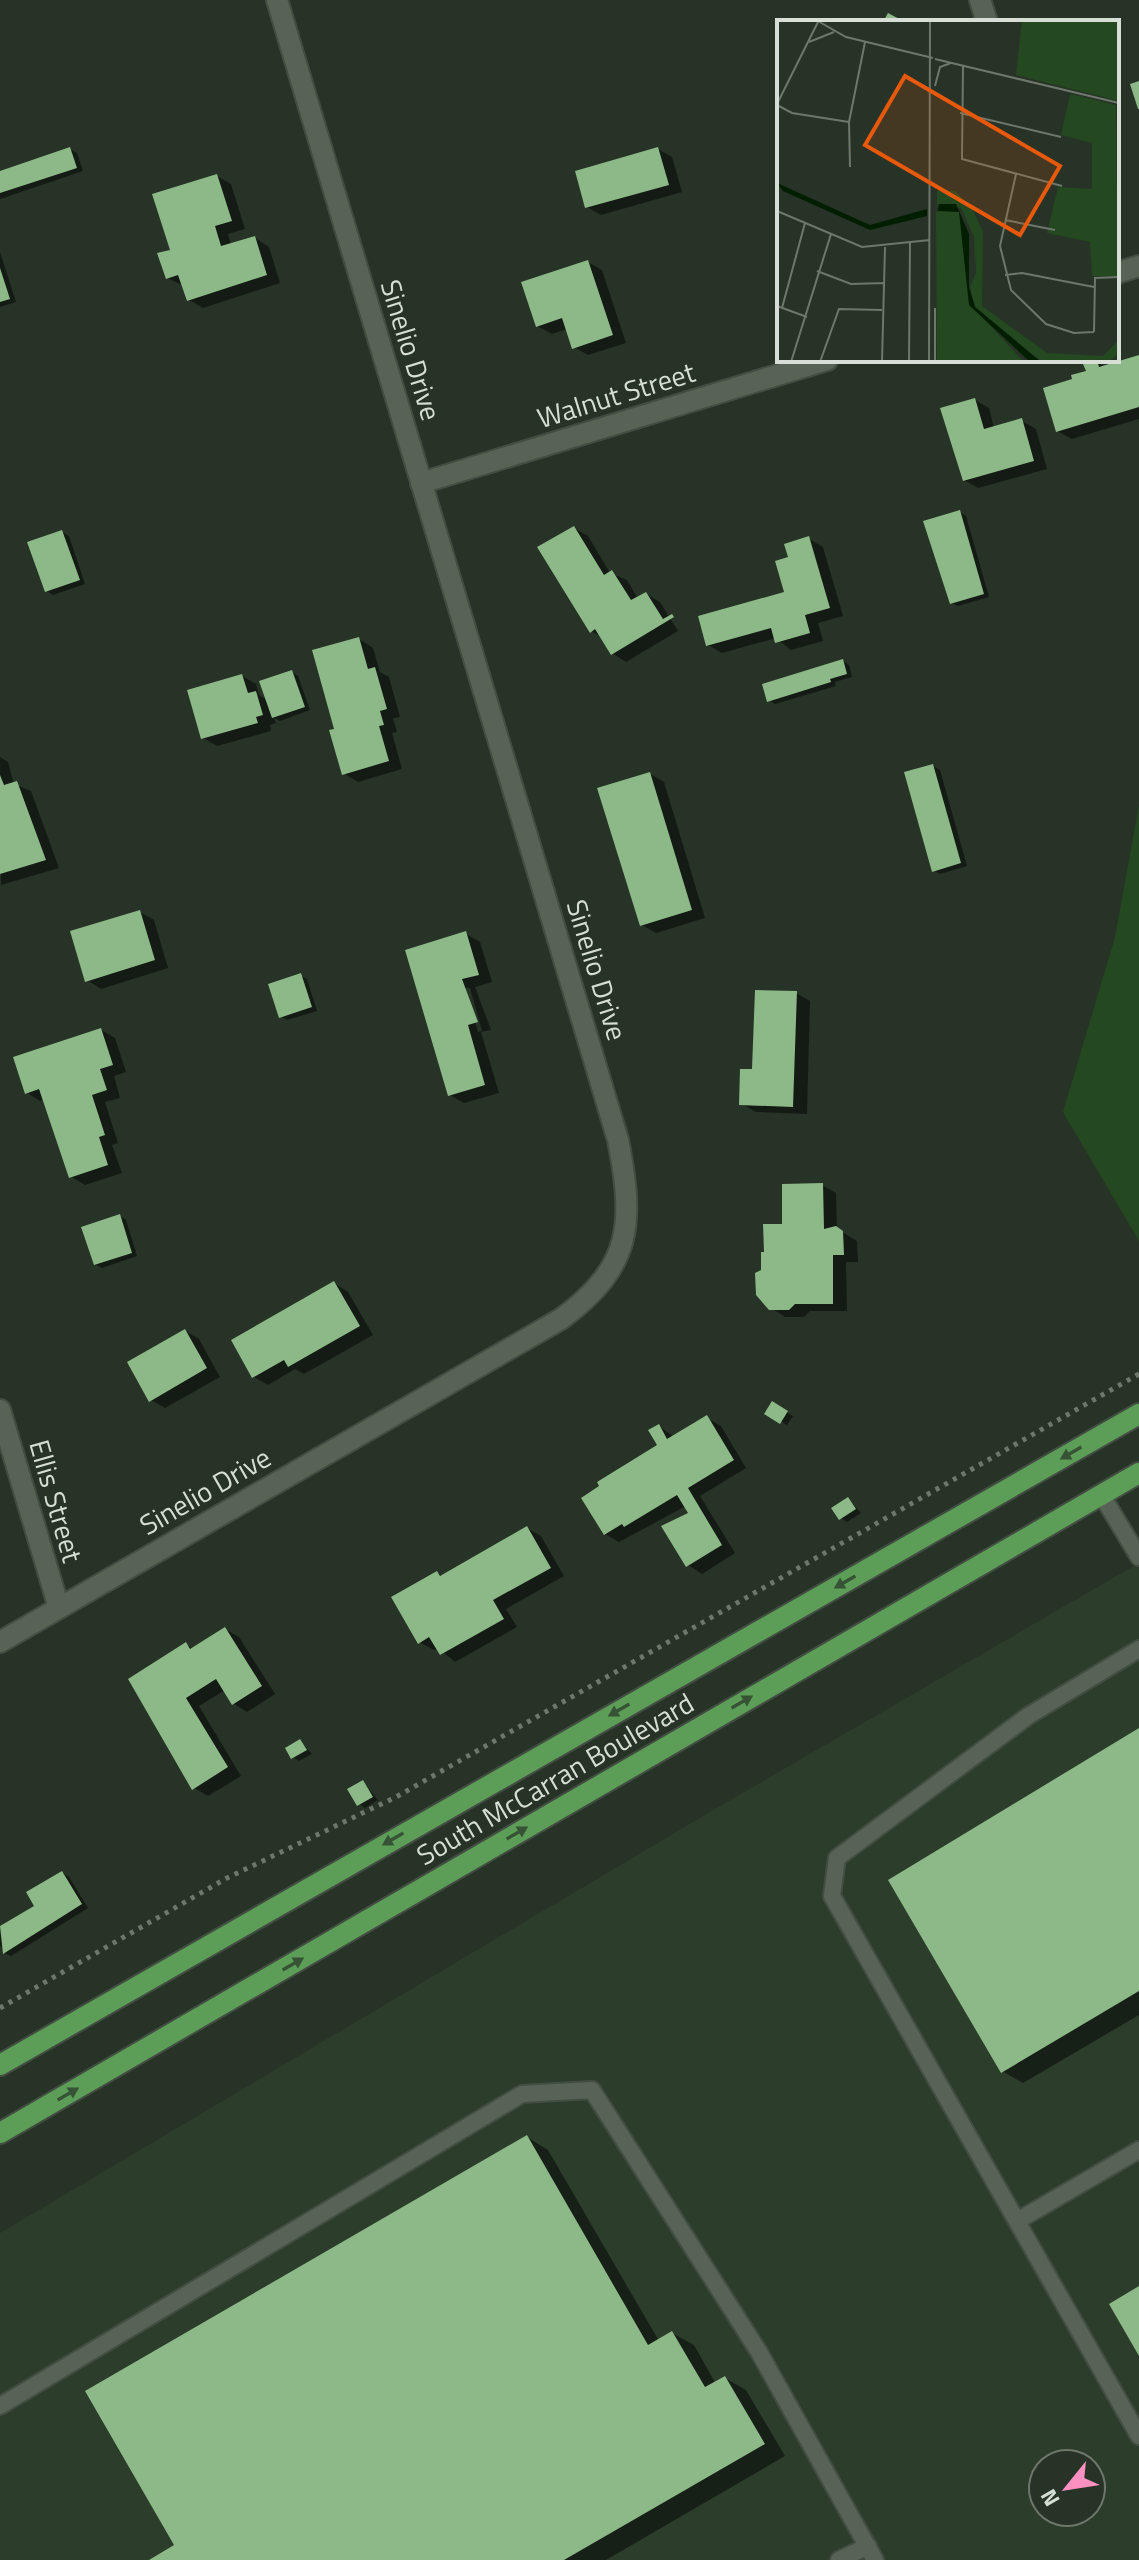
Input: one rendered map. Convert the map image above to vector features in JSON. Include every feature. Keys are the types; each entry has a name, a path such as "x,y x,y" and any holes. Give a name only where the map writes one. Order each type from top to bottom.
{"main road":[{"name":"South McCarran Boulevard","path":"0,2065 1139,1414"},
{"name":"South McCarran Boulevard","path":"0,2133 1139,1473"}],"street":[{"name":"Sinelio Drive","path":"0,1642 561,1319 592,1296 619,1258 627,1220 627,1186 618,1140 277,0"},
{"path":"980,0 986,20"},
{"path":"1119,272 1139,266"},
{"name":"Walnut Street","path":"421,483 820,362"},
{"name":"Ellis Street","path":"0,1410 59,1608"}],"lane":[{"path":"1101,1494 1139,1557"},
{"path":"1139,1649 1028,1716 837,1858 832,1896 1139,2436"},
{"path":"0,2406 522,2094 592,2090 759,2352 871,2553 839,2560"},
{"path":"1017,2221 1139,2150"}],"path":[{"path":"0,2008 227,1878 396,1797 1139,1374"}],"shaded area":[{"path":"1139,1563 1139,2560 0,2560 0,2233 720,1806"}],"green space":[{"path":"1139,805 1139,1241 1063,1112 1115,937"}],"building":[{"path":"888,13 901,20 884,20"},
{"path":"1139,81 1139,109 1138,109 1130,84"},
{"path":"70,147 77,168 0,193 0,171"},
{"path":"658,147 669,185 585,208 575,171"},
{"path":"217,174 232,221 215,226 221,246 255,236 267,275 187,301 178,275 166,279 157,253 170,250 152,194"},
{"path":"588,260 613,335 572,349 562,318 536,327 521,282"},
{"path":"0,268 10,299 0,302"},
{"path":"1139,355 1139,407 1056,432 1043,388 1086,371 1083,364 1098,362 1099,367"},
{"path":"975,398 984,429 1022,418 1034,461 963,481 940,408"},
{"path":"960,510 984,594 950,604 923,521"},
{"path":"574,526 604,575 612,570 631,600 646,592 663,619 672,614 674,617 611,655 595,629 590,633 537,547"},
{"path":"62,530 80,580 45,592 27,542"},
{"path":"809,536 830,608 805,615 810,633 775,643 771,628 706,646 698,616 784,592 775,561 788,557 784,544"},
{"path":"359,637 368,669 375,667 387,709 380,711 384,725 379,726 389,761 342,775 329,730 334,729 312,650"},
{"path":"843,659 847,674 767,702 762,684"},
{"path":"292,670 305,707 272,718 259,681"},
{"path":"242,674 248,693 256,691 263,715 256,717 258,723 201,739 187,690"},
{"path":"933,764 961,863 932,872 904,772"},
{"path":"650,772 692,910 640,926 597,788"},
{"path":"0,775 4,785 17,781 46,860 0,874"},
{"path":"140,910 155,960 85,982 70,931"},
{"path":"466,931 479,975 462,979 478,1022 468,1025 485,1085 448,1096 405,950"},
{"path":"301,973 312,1007 279,1018 268,984"},
{"path":"755,990 797,991 793,1107 739,1105 740,1069 752,1069"},
{"path":"101,1028 113,1065 100,1069 107,1090 92,1095 105,1135 99,1137 108,1165 69,1178 39,1089 25,1094 13,1057"},
{"path":"823,1183 824,1229 836,1226 843,1231 844,1255 833,1255 833,1304 795,1304 789,1310 769,1310 756,1295 755,1273 761,1270 761,1252 764,1252 763,1224 782,1224 782,1184"},
{"path":"120,1214 132,1253 94,1265 81,1227"},
{"path":"334,1281 360,1326 288,1367 284,1360 252,1378 231,1340"},
{"path":"185,1329 207,1368 149,1402 127,1362"},
{"path":"772,1401 788,1411 780,1424 764,1414"},
{"path":"707,1415 734,1460 688,1488 722,1545 686,1567 661,1526 688,1513 677,1495 624,1527 622,1524 604,1535 581,1498 599,1486 597,1482 657,1445 648,1430 659,1424 667,1439"},
{"path":"848,1497 856,1509 839,1520 831,1508"},
{"path":"527,1526 551,1568 493,1600 504,1619 440,1655 429,1637 418,1644 391,1597 437,1571 440,1576"},
{"path":"225,1627 262,1686 232,1705 216,1679 186,1698 228,1767 192,1790 128,1679 186,1642 190,1649"},
{"path":"1139,1728 1139,1991 1001,2073 888,1880"},
{"path":"300,1739 307,1750 291,1759 285,1748"},
{"path":"363,1780 373,1797 357,1806 347,1789"},
{"path":"62,1871 82,1904 3,1954 0,1926 34,1906 26,1892"},
{"path":"527,2135 648,2345 672,2331 705,2387 725,2376 765,2444 564,2560 149,2560 174,2545 85,2391"},
{"path":"1139,2286 1139,2356 1109,2304"}]}
